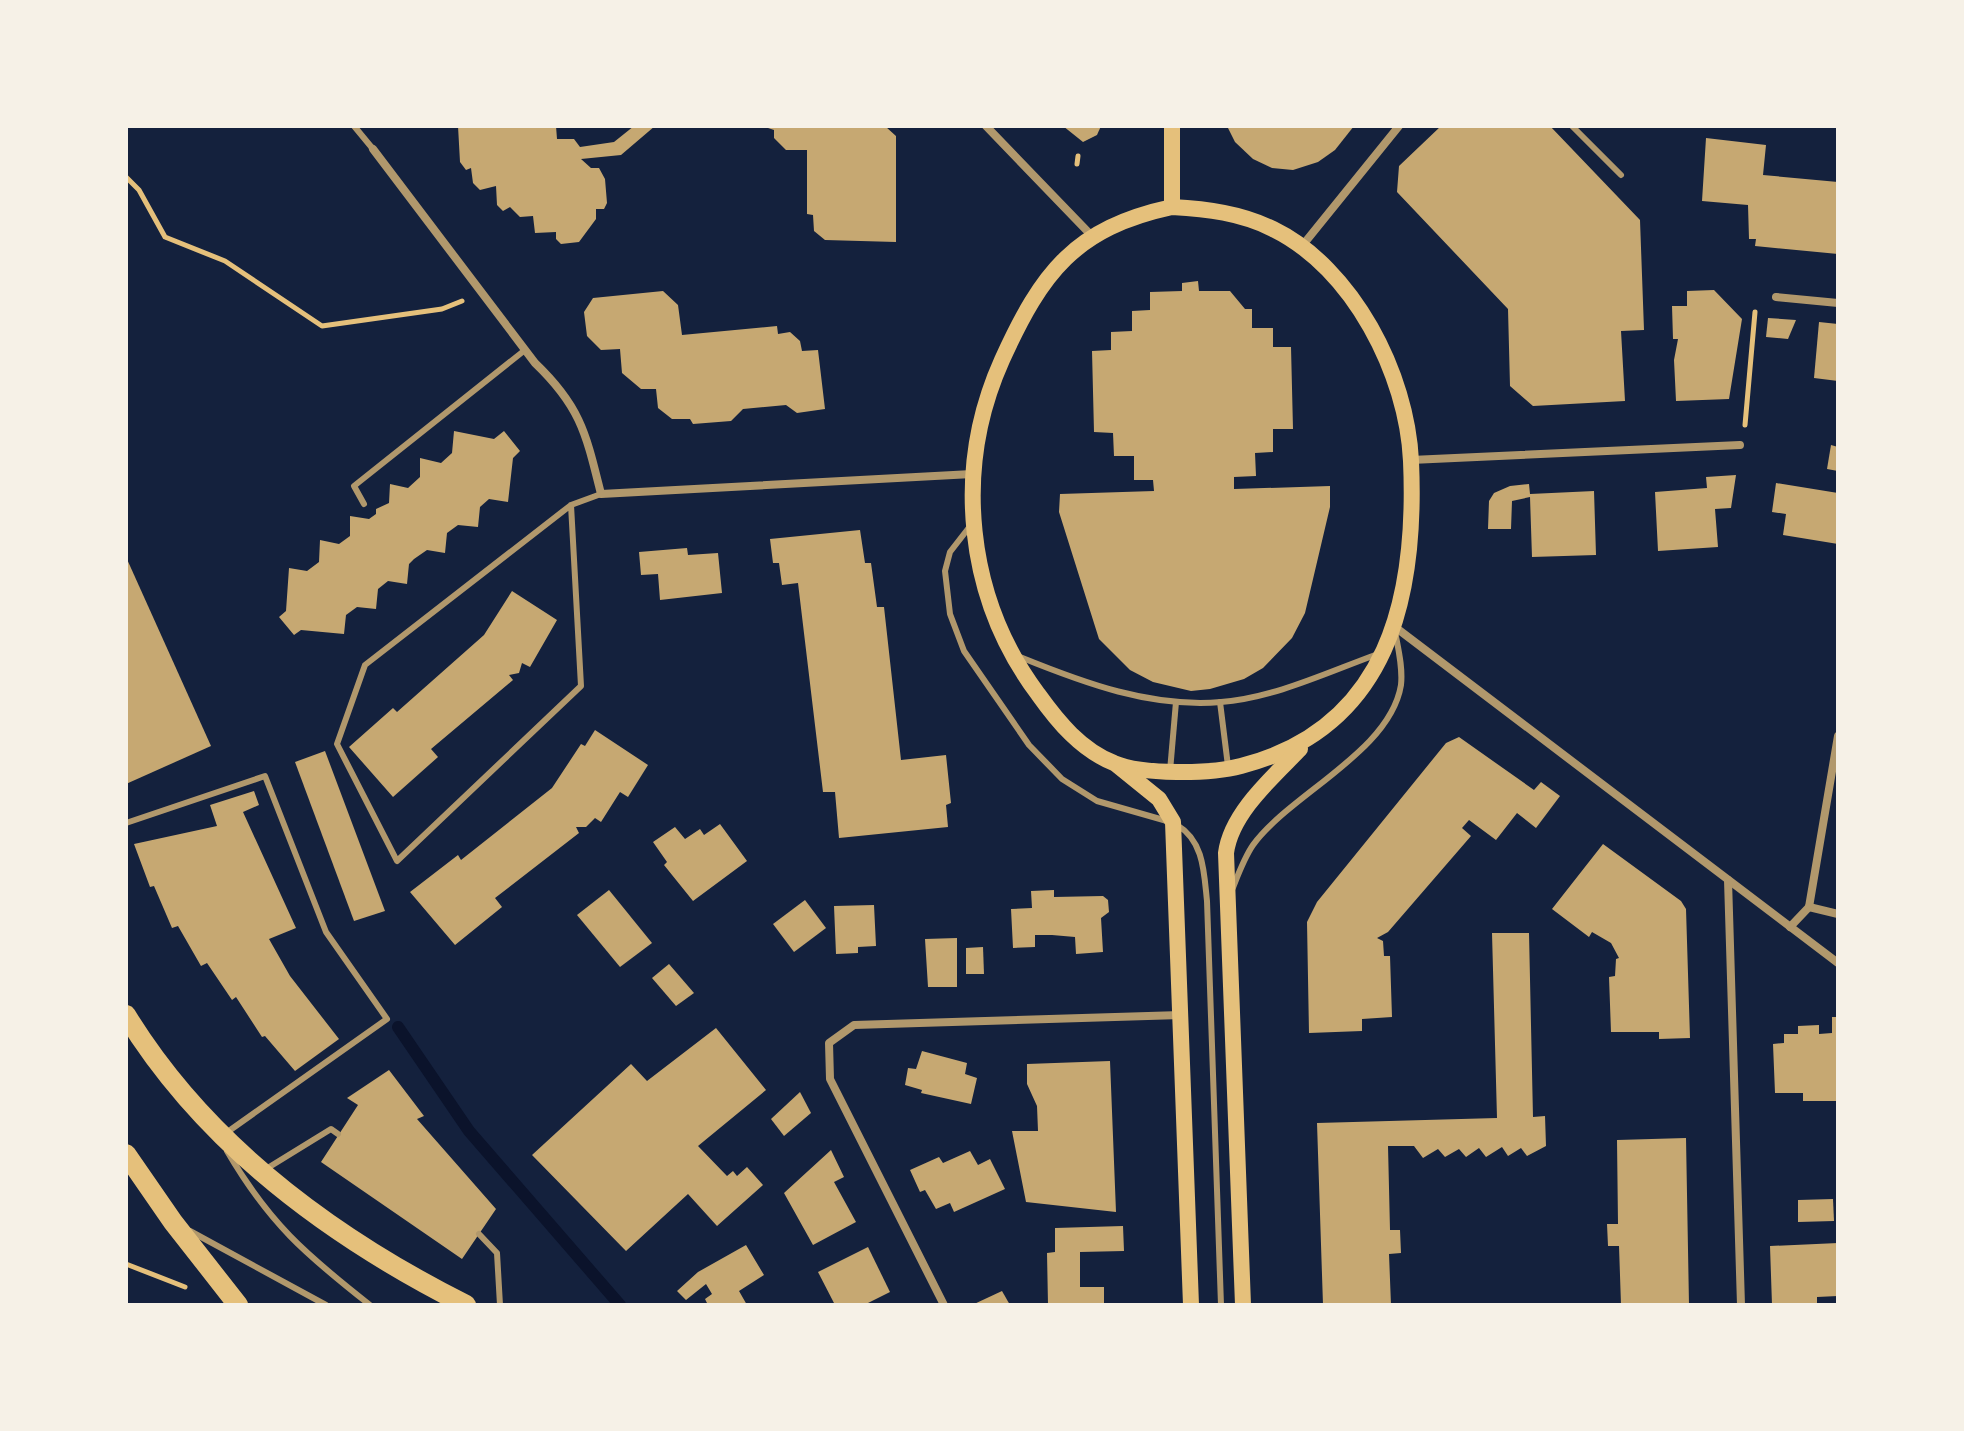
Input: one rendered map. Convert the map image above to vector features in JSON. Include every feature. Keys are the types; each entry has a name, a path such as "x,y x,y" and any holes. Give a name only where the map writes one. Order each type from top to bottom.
{"main road":[{"path":"1172,126 1172,207"},
{"path":"1191,1305 1173,822 1159,799 1116,764 1078,742 1046,706 1010,652 987,596 973,522 972,474 993,379 1018,323 1047,279 1091,235 1130,216 1172,207 1208,209 1275,229 1332,275 1380,347 1397,386 1411,460 1409,545 1395,627 1373,674 1351,702 1305,743 1233,829 1226,853 1243,1305"},
{"path":"1116,764 1170,771 1228,769 1264,760 1305,743"},
{"path":"126,1015 169,1076 217,1130 262,1172 307,1209 376,1254 466,1305"},
{"path":"126,1154 173,1222 238,1305"}],"street":[{"path":"986,126 1091,235"},
{"path":"1301,247 1399,126"},
{"path":"373,149 525,350 566,393 585,430 601,494 972,474"},
{"path":"1776,297 1838,303"},
{"path":"1411,460 1740,445"},
{"path":"1395,627 1838,963"},
{"path":"1790,927 1809,907 1838,736"},
{"path":"1728,880 1741,1305"},
{"path":"1809,907 1838,914"},
{"path":"944,1305 830,1079 829,1043 854,1025 1181,1015"}],"lane":[{"path":"354,126 373,149"},
{"path":"1572,126 1621,175"},
{"path":"364,504 354,486 525,350"},
{"path":"571,505 581,686 397,861 337,744 365,665 571,505 601,494"},
{"path":"973,522 950,552 945,571 950,614 964,651 1029,745 1062,779 1097,801 1173,822 1187,831 1198,848 1205,878 1221,1305"},
{"path":"1228,900 1254,844 1371,737 1388,714 1400,688 1402,669 1395,627"},
{"path":"1010,652 1081,682 1176,702 1220,702 1286,687 1383,652"},
{"path":"1170,771 1176,702"},
{"path":"1220,702 1228,769"},
{"path":"126,823 265,776 326,932 387,1019 217,1130 250,1190 272,1220 300,1248 370,1305"},
{"path":"262,1172 331,1129 338,1134"},
{"path":"173,1222 326,1305"},
{"path":"479,1234 497,1253 500,1305"}],"path":[{"path":"1077,164 1078,156"},
{"path":"126,177 139,190 165,237 225,261 322,326 442,309 482,293"},
{"path":"1749,402 1757,295 1776,297"},
{"path":"126,1264 187,1288"}],"building":[{"path":"458,126 556,126 557,139 574,139 580,147 614,142 634,126 655,126 621,155 581,159 591,168 599,168 605,179 607,203 604,209 596,209 596,219 579,242 561,244 556,239 556,232 535,233 533,216 520,217 510,207 503,211 497,205 496,186 480,190 473,183 471,168 466,170 460,162"},
{"path":"762,126 886,127 896,136 896,242 825,240 814,231 813,215 807,214 807,150 786,150 774,138 774,130"},
{"path":"1063,126 1101,126 1097,135 1083,142"},
{"path":"1227,126 1354,126 1335,150 1318,162 1293,170 1272,168 1253,159 1235,142"},
{"path":"1441,126 1550,126 1640,220 1644,330 1621,331 1625,401 1533,406 1510,386 1508,309 1397,192 1399,166"},
{"path":"1706,138 1766,145 1763,175 1838,182 1838,254 1755,246 1756,239 1749,239 1748,205 1702,201"},
{"path":"1198,281 1199,291 1230,291 1245,309 1252,309 1252,328 1273,328 1273,347 1291,347 1293,429 1273,429 1273,452 1255,453 1256,476 1234,477 1234,489 1330,486 1330,507 1305,613 1292,638 1263,668 1244,679 1191,691 1153,682 1130,670 1099,639 1059,512 1060,494 1154,491 1153,480 1134,480 1134,456 1114,456 1113,433 1094,432 1092,351 1111,350 1111,332 1132,331 1132,311 1150,310 1150,292 1182,291 1182,283"},
{"path":"1714,290 1742,319 1729,399 1676,401 1674,360 1678,339 1673,339 1672,306 1687,306 1687,291"},
{"path":"663,291 678,305 682,335 777,326 778,334 790,332 800,341 802,351 818,350 825,409 797,413 786,405 743,409 731,421 693,424 690,419 672,419 658,408 656,389 641,389 622,373 620,349 601,350 587,336 584,312 593,298"},
{"path":"1768,318 1796,320 1788,339 1766,337"},
{"path":"1819,322 1838,324 1838,381 1814,378"},
{"path":"454,431 494,439 504,431 520,451 513,458 508,502 489,499 480,507 478,527 458,525 447,533 445,553 427,550 414,559 409,564 407,584 388,581 378,589 376,609 357,607 346,615 344,634 301,630 294,635 279,617 286,611 289,568 307,571 319,562 320,540 339,544 350,536 350,516 369,519 376,514 376,509 389,503 390,484 408,488 420,477 420,458 441,463 452,453"},
{"path":"1831,445 1838,447 1838,471 1827,469"},
{"path":"1736,475 1731,508 1715,509 1718,547 1658,551 1655,492 1707,488 1706,477"},
{"path":"1776,483 1838,493 1838,544 1783,535 1786,514 1772,512"},
{"path":"1529,484 1530,494 1594,491 1596,555 1532,557 1530,497 1512,501 1511,529 1488,529 1489,501 1494,493 1510,486"},
{"path":"860,530 865,563 871,563 877,607 884,607 901,760 946,755 951,803 946,805 948,827 839,838 835,792 823,792 798,583 782,585 779,563 773,563 770,539"},
{"path":"687,548 688,555 718,553 722,593 660,600 658,574 641,575 639,552"},
{"path":"126,557 211,746 126,784"},
{"path":"512,591 557,620 530,667 522,663 519,673 509,675 513,680 431,749 438,757 393,797 349,747 393,708 397,712 484,635"},
{"path":"595,730 648,765 628,797 620,792 601,822 595,818 586,827 576,827 579,833 495,898 502,907 455,945 410,892 458,855 461,860 552,788 581,744 585,746"},
{"path":"1459,737 1534,790 1541,782 1560,796 1536,828 1517,813 1496,840 1469,820 1462,828 1471,836 1388,932 1377,938 1383,941 1384,956 1390,956 1392,1017 1362,1019 1362,1031 1309,1033 1307,922 1317,902 1446,743"},
{"path":"325,751 385,911 354,921 295,762"},
{"path":"254,791 259,805 243,812 296,928 269,939 290,976 339,1039 295,1071 265,1036 262,1037 236,997 232,1000 207,963 201,966 178,926 172,928 154,886 150,887 134,844 217,826 210,805"},
{"path":"720,824 747,861 693,901 664,865 667,862 653,842 675,827 685,839 700,829 704,835"},
{"path":"1603,844 1681,901 1686,909 1690,1038 1659,1039 1659,1032 1611,1032 1609,977 1615,976 1616,959 1619,958 1611,943 1592,932 1589,937 1552,909"},
{"path":"609,890 652,943 620,967 577,915"},
{"path":"1054,890 1054,897 1103,896 1108,900 1109,912 1101,918 1103,952 1076,954 1075,937 1052,935 1035,935 1035,947 1013,948 1011,909 1032,908 1031,891"},
{"path":"805,900 826,928 794,952 773,924"},
{"path":"874,905 876,946 858,947 858,953 836,954 834,906"},
{"path":"1492,933 1529,933 1533,1117 1545,1116 1546,1146 1527,1156 1521,1148 1508,1156 1502,1147 1486,1157 1479,1148 1466,1157 1459,1149 1445,1157 1438,1149 1423,1158 1414,1146 1388,1146 1390,1230 1400,1230 1401,1253 1389,1254 1391,1305 1323,1305 1317,1123 1497,1118"},
{"path":"957,938 957,987 928,987 925,939"},
{"path":"983,947 984,974 966,974 966,948"},
{"path":"669,964 694,993 676,1006 652,978"},
{"path":"1832,1017 1838,1017 1838,1101 1803,1101 1803,1093 1775,1093 1773,1044 1784,1043 1784,1034 1798,1034 1798,1026 1819,1025 1819,1034 1832,1033"},
{"path":"716,1028 766,1090 698,1146 727,1176 733,1171 737,1176 747,1167 763,1185 717,1226 688,1194 626,1251 532,1155 631,1064 647,1081"},
{"path":"922,1051 967,1063 965,1074 977,1078 971,1104 921,1093 922,1090 905,1085 908,1068 916,1069"},
{"path":"1110,1061 1116,1212 1026,1202 1012,1131 1038,1131 1037,1106 1027,1084 1027,1064"},
{"path":"389,1070 424,1116 417,1119 496,1209 462,1259 321,1162 358,1105 347,1098"},
{"path":"800,1092 811,1113 784,1136 771,1119"},
{"path":"1686,1138 1689,1305 1621,1305 1619,1246 1608,1246 1607,1224 1618,1224 1617,1140"},
{"path":"831,1150 844,1177 834,1182 856,1222 813,1245 784,1193"},
{"path":"970,1151 978,1165 990,1159 1005,1189 954,1212 950,1203 936,1209 925,1190 920,1192 910,1170 939,1157 943,1163"},
{"path":"1833,1199 1834,1221 1798,1222 1798,1200"},
{"path":"1123,1226 1124,1251 1080,1252 1080,1287 1104,1287 1104,1305 1048,1305 1047,1253 1055,1252 1055,1228"},
{"path":"1838,1243 1838,1296 1817,1297 1817,1305 1772,1305 1770,1246"},
{"path":"746,1245 764,1275 739,1291 747,1305 708,1305 705,1299 712,1294 706,1284 686,1300 677,1291 698,1272"},
{"path":"868,1247 890,1292 864,1305 835,1305 818,1272"},
{"path":"1002,1291 1010,1305 972,1305"}],"waterway":[{"path":"398,1027 469,1131 620,1305"}]}
